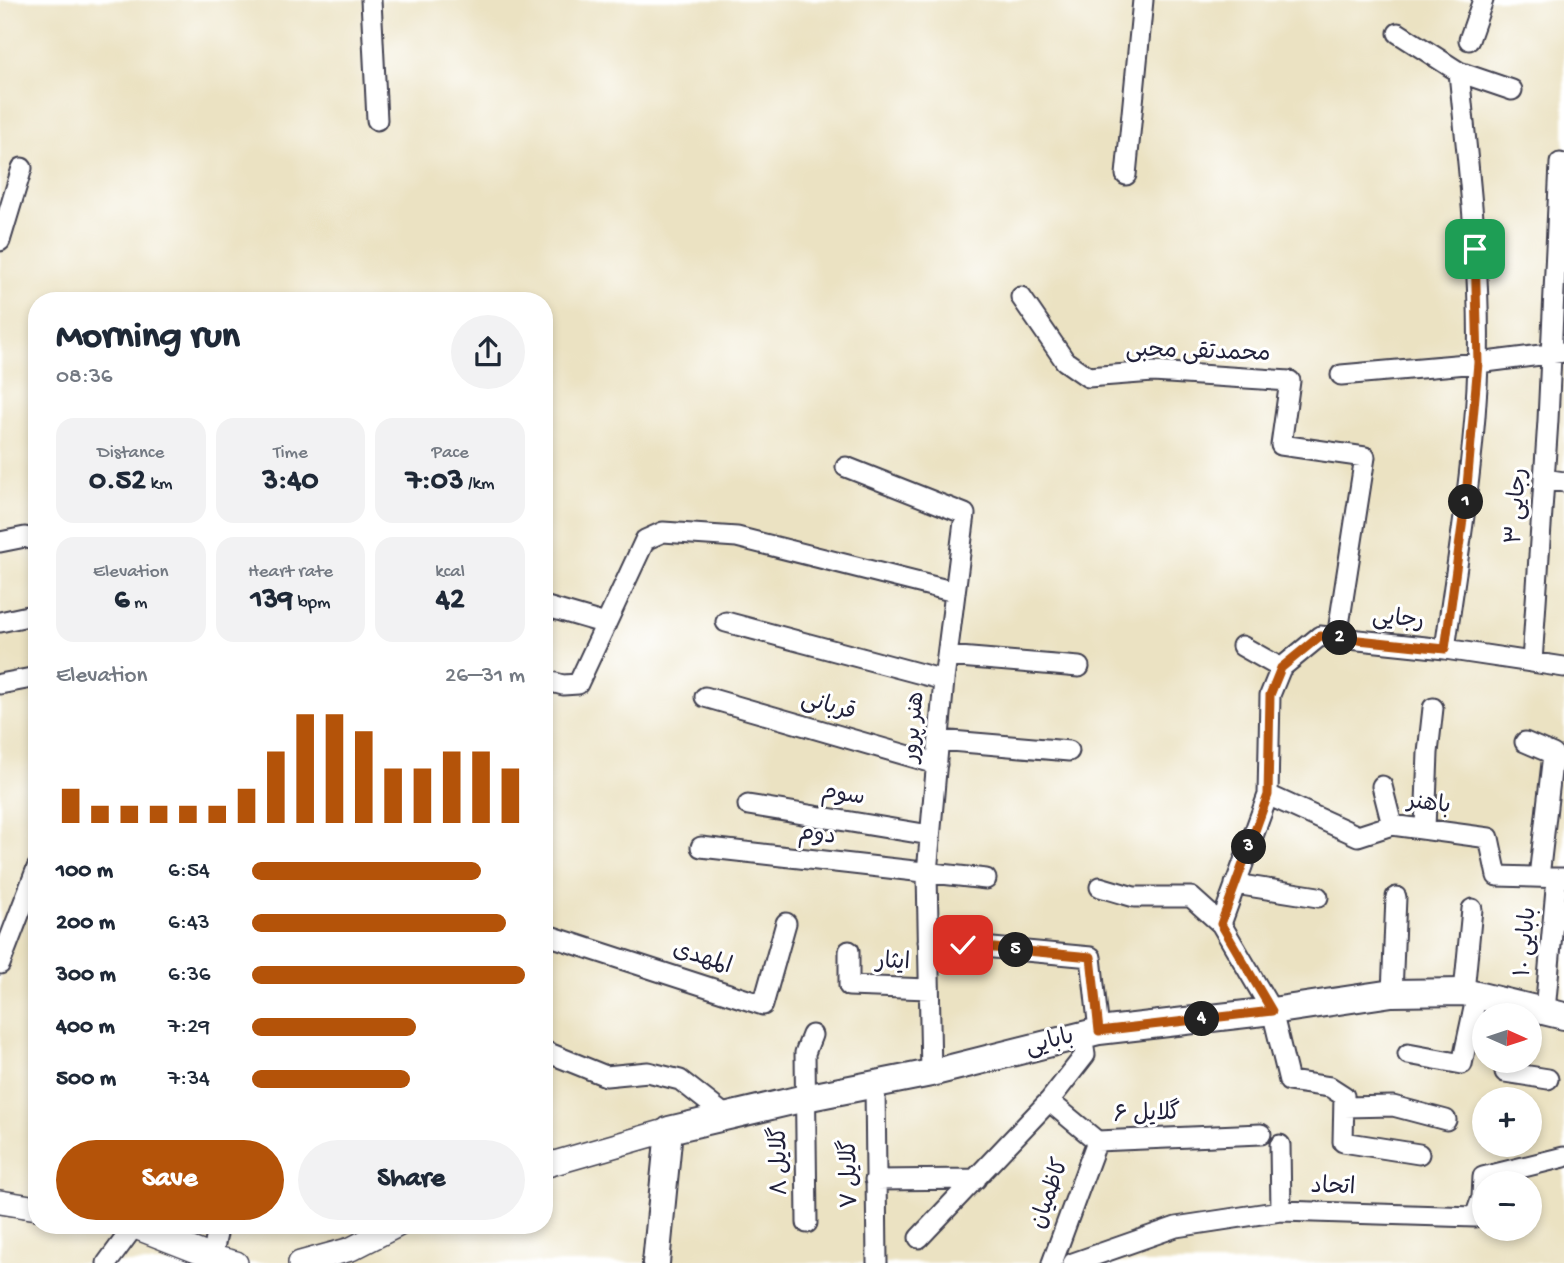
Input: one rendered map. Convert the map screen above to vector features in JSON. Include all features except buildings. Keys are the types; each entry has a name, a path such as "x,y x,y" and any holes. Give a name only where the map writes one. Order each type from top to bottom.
{"main road":[{"name":"بابایی","path":"668,1130 805,1098 931,1073 1091,1033 1392,993 1471,993 1500,1003"},
{"path":"656,1263 668,1130"}],"street":[{"path":"372,0 377,120"},
{"path":"1126,175 1143,0"},
{"path":"1469,40 1483,0"},
{"path":"1398,33 1459,72 1512,90"},
{"path":"1445,649 1466,497 1478,363 1475,239 1459,72"},
{"name":"رجایی ۳","path":"1532,662 1554,480 1560,163"},
{"path":"0,241 22,168"},
{"name":"محمدتقی محبی","path":"1021,297 1065,361 1088,377 1153,372 1290,381 1281,445 1365,457 1337,638"},
{"path":"1340,375 1557,353"},
{"name":"هنر پرور","path":"846,467 965,514 944,680 927,873 931,1073"},
{"path":"554,682 578,684 645,540 663,532 737,537 956,592"},
{"path":"0,542 28,538"},
{"path":"553,609 606,624"},
{"path":"0,622 28,616"},
{"path":"726,622 944,680"},
{"name":"رجایی","path":"1281,668 1320,636 1445,649 1564,667"},
{"path":"1221,924 1268,795 1270,695 1281,668 1242,646"},
{"path":"947,656 1079,667"},
{"path":"0,684 28,679"},
{"name":"قربانی","path":"705,697 937,764"},
{"path":"1425,828 1433,708"},
{"path":"939,740 1069,751"},
{"name":"بابایی ۱۰","path":"1525,742 1553,754 1555,1013"},
{"path":"1382,786 1392,825"},
{"name":"باهنر","path":"1268,795 1358,836 1392,825 1489,838 1496,876 1553,878"},
{"name":"سوم","path":"748,805 930,835"},
{"name":"دوم","path":"701,847 986,879"},
{"path":"1235,884 1318,897"},
{"path":"1100,887 1134,897 1191,897 1221,924 1272,1011 1289,1081 1330,1087 1344,1096 1343,1142 1419,1154"},
{"path":"0,964 28,891"},
{"path":"1392,993 1396,897"},
{"path":"1408,1054 1462,1064 1471,993 1472,909"},
{"name":"المهدی","path":"553,937 763,1005 786,923"},
{"path":"919,1238 1049,1101 1085,1055 1091,1033 1091,957 928,942"},
{"name":"ایثار","path":"849,951 849,986 928,989"},
{"name":"گلایل ۸","path":"807,1223 805,1053 813,1035"},
{"path":"553,1055 606,1076 648,1072 680,1080 726,1116"},
{"path":"1511,1073 1548,1079"},
{"name":"گلایل ۷","path":"875,1085 877,1263"},
{"name":"گلایل ۶","path":"1049,1101 1097,1141 1261,1134"},
{"path":"1344,1107 1394,1106 1446,1120"},
{"name":"بابایی","path":"553,1161 668,1130"},
{"name":"کاظمیان","path":"1052,1263 1097,1141"},
{"path":"1280,1146 1281,1210"},
{"name":"اتحاد","path":"1073,1263 1176,1227 1281,1210 1475,1217 1482,1197 1483,1177 1564,1157"},
{"path":"875,1180 976,1178"},
{"path":"0,1202 28,1207"},
{"path":"107,1263 127,1234"},
{"path":"156,1234 236,1263"},
{"path":"212,1256 217,1234"},
{"path":"300,1263 351,1248 380,1234"}],"route":[{"path":"963,945 1091,957 1099,1031 1272,1011 1221,924 1268,795 1270,695 1281,668 1320,636 1445,649 1466,497 1478,363 1475,249"}]}
